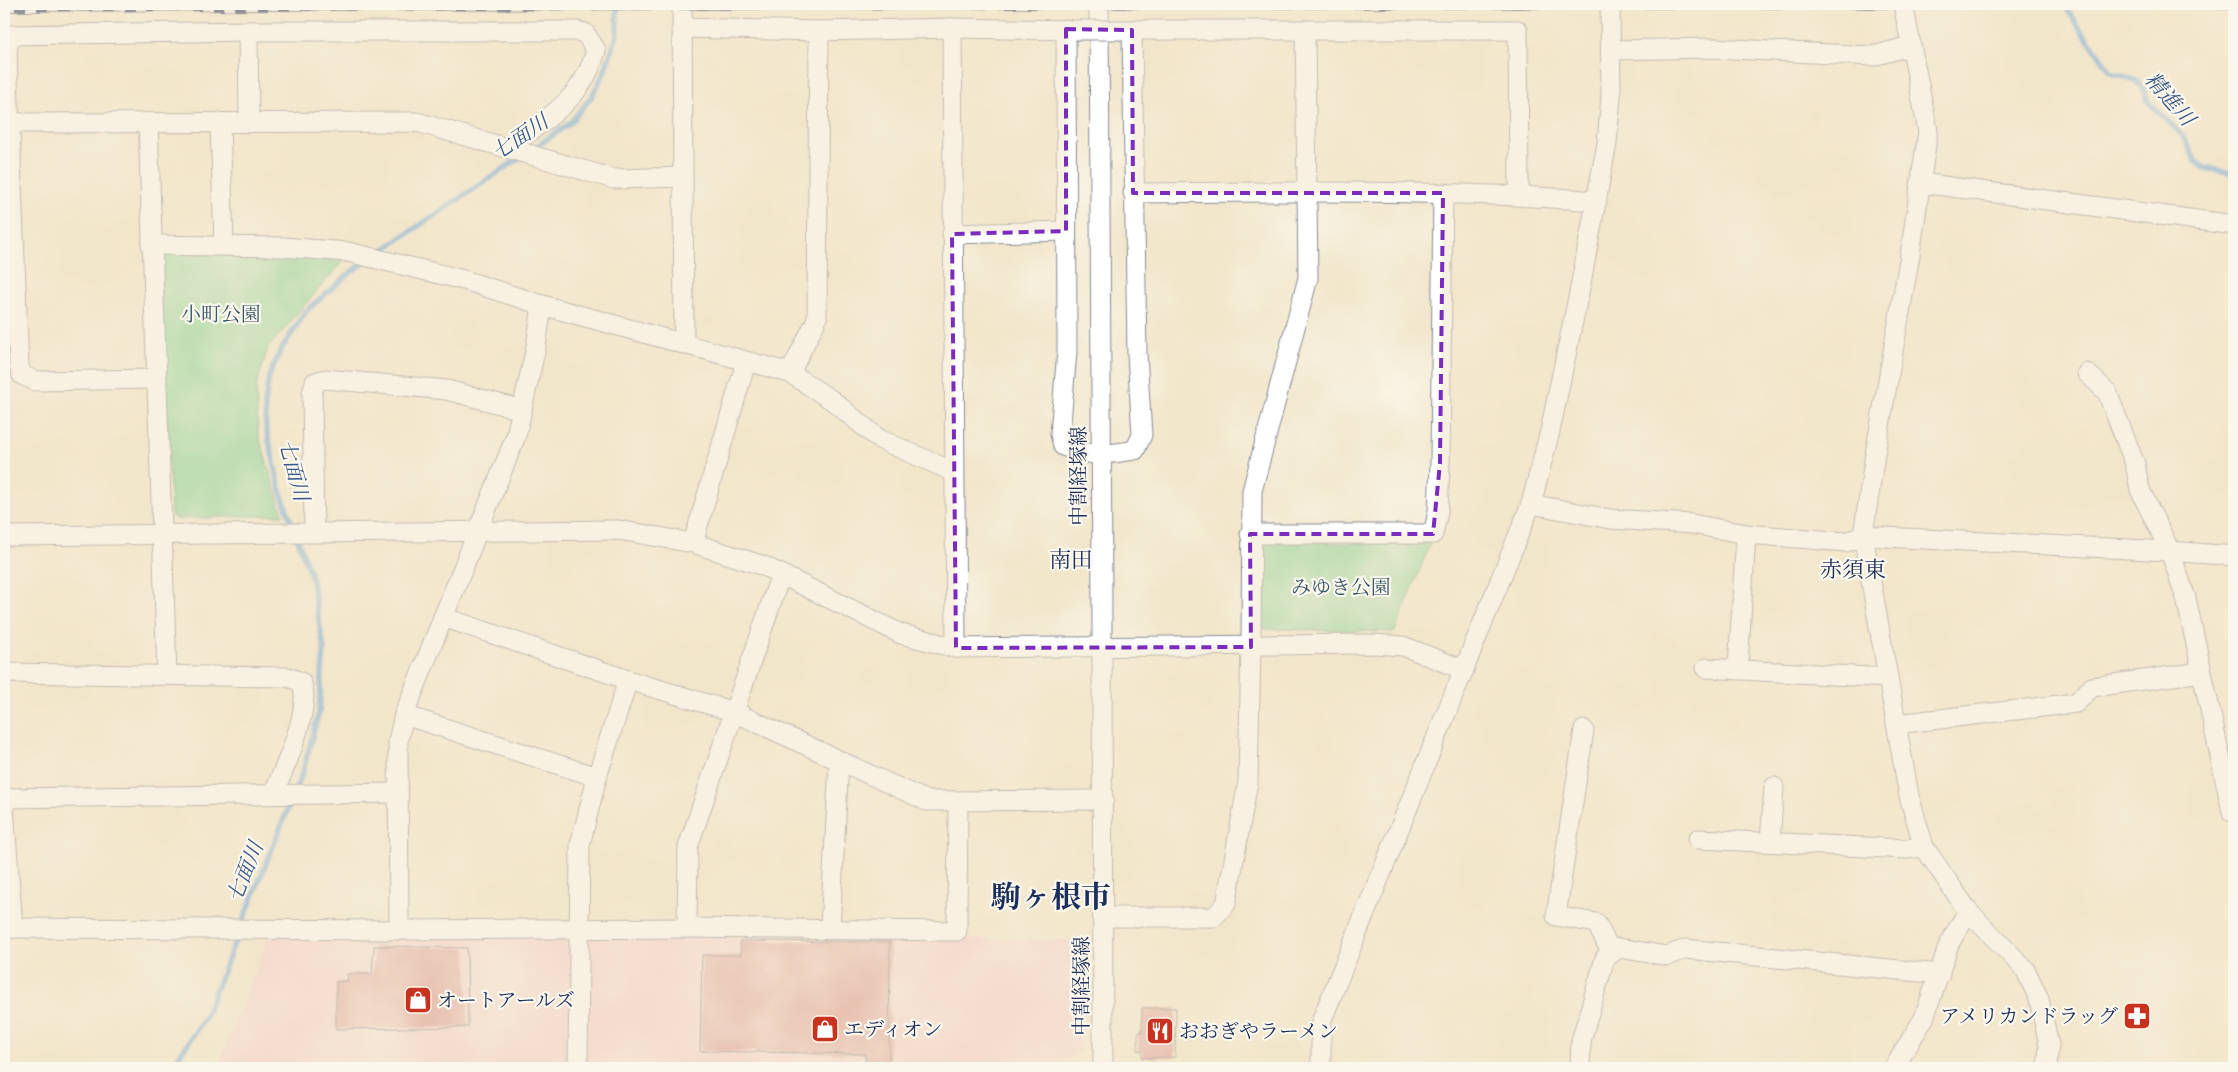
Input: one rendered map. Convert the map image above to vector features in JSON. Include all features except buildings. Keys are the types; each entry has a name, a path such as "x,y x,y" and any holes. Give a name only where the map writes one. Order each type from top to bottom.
{"street":[{"path":"682,4 684,344"},
{"name":"中割経塚線","path":"1099,4 1100,456 1104,800 1103,1068"},
{"path":"1321,1068 1322,1022 1531,504 1552,422 1607,143 1612,50 1610,4"},
{"path":"1903,4 1928,131 1863,536 1909,796 1924,847 1968,911 2025,969 2040,999 2049,1045 2047,1068"},
{"path":"682,28 819,31 952,28 1518,30 1518,195"},
{"path":"952,28 956,648"},
{"path":"1070,29 1066,231 1067,351 1060,434 1063,446 1080,453 1100,456 1135,450 1142,435 1137,354 1127,30"},
{"path":"1103,916 1214,917 1226,904 1248,782 1252,647 1250,534 1252,491 1308,278 1305,30"},
{"path":"157,379 35,381 22,375 19,366 9,236 11,123 7,52 10,35 248,31 576,31 585,33 596,50 594,61 581,87 563,107 509,149"},
{"path":"248,31 249,123"},
{"path":"790,373 817,319 819,31"},
{"path":"1612,50 1713,48 1874,56 1910,46"},
{"path":"148,122 167,675"},
{"path":"220,122 224,246"},
{"path":"11,123 417,122 614,179 683,177"},
{"path":"1920,183 2234,225"},
{"path":"1133,193 1443,192 1596,201"},
{"path":"1250,534 1433,534 1438,512 1440,463 1443,192"},
{"path":"952,234 1066,231"},
{"path":"151,245 283,247 355,254 464,280 542,305 790,373 834,401 879,439 954,472"},
{"path":"399,930 398,741 404,715 516,436 536,347 542,305"},
{"path":"693,543 746,362"},
{"path":"2087,373 2107,392 2135,464 2140,490 2170,551 2186,598 2232,812 2234,812"},
{"path":"311,532 312,393 316,382 325,379 447,390 522,410"},
{"path":"1531,504 1610,519 1692,524 1746,534 1846,542 1863,536 2170,551 2234,556"},
{"path":"4,536 618,530 693,543 764,566 900,634 956,648 1252,647 1375,644 1402,646 1464,670"},
{"path":"1738,668 1746,534"},
{"path":"687,928 688,846 781,574"},
{"path":"443,617 628,680 734,712 839,762 928,801 1104,800"},
{"path":"1706,668 1738,668 1869,679 1888,678"},
{"path":"1896,724 2076,702 2092,687 2202,672"},
{"path":"4,674 288,677 301,682 305,696 297,732 277,794"},
{"path":"578,1068 580,845 597,777 628,680"},
{"path":"404,715 597,777"},
{"path":"1584,730 1556,916 1596,923 1612,953"},
{"path":"830,929 839,762"},
{"path":"1770,842 1774,787"},
{"path":"4,798 398,793"},
{"path":"4,807 8,928 399,930 687,928 957,931 958,802"},
{"path":"1698,839 1906,849 1924,847"},
{"path":"1894,1068 1924,1018 1949,944 1968,911"},
{"path":"1580,1068 1581,1041 1605,958 1619,948 1667,956 1686,949 1940,974"}],"highlighted area":[{"path":"1066,29 1132,30 1133,193 1443,193 1440,463 1433,534 1250,534 1251,647 956,648 952,234 1066,231"}],"shaded area":[{"path":"269,935 566,936 571,940 570,1062 564,1066 218,1065"},
{"path":"591,936 1079,940 1080,1051 1055,1068 588,1065 585,1061 586,938"}],"green space":[{"name":"小町公園","path":"167,252 284,255 343,261 268,348 256,387 258,433 283,515 175,519 171,515 159,261"},
{"name":"みゆき公園","path":"1265,542 1430,544 1395,632 1265,629 1259,622 1258,551"}],"waterway":[{"name":"七面川","path":"530,151 570,123 592,96 604,73 617,35 617,4"},
{"name":"精進川","path":"2068,11 2111,72 2137,81 2143,88 2149,103 2182,135 2195,160 2204,168 2234,173"},
{"name":"七面川","path":"377,254 521,157"},
{"name":"七面川","path":"171,1068 204,1019 303,771 319,712 324,649 311,576 281,493 266,428 265,403 269,376 281,350 306,311 351,272 367,261"}],"railway":[{"path":"4,9 1903,6 2035,4"},
{"path":"2069,4 2234,6"}],"place":[{"name":"オートアールズ","path":"418,1000"},
{"name":"アメリカンドラッグ","path":"2137,1016"},
{"name":"エディオン","path":"825,1029"},
{"name":"おおぎやラーメン","path":"1160,1031"}],"district":[{"name":"南田","path":"1071,559"},
{"name":"赤須東","path":"1853,569"},
{"name":"駒ヶ根市","path":"1051,897"}]}
